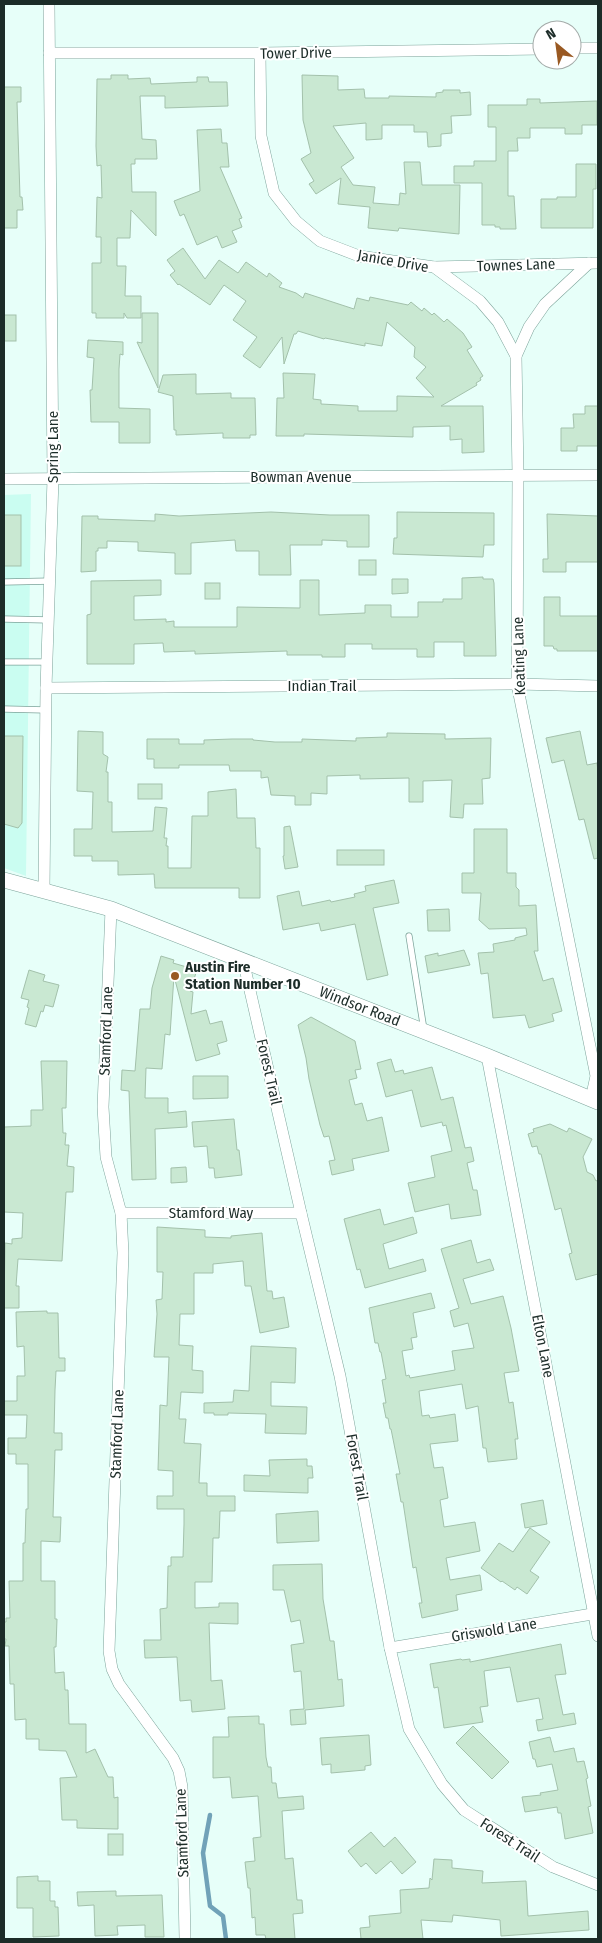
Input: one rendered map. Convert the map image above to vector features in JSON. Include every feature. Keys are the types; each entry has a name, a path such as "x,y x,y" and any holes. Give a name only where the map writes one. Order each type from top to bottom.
{"street":[{"name":"Spring Lane","path":"44,890 46,688 53,479 49,4"},
{"name":"Tower Drive","path":"49,54 260,53 532,48"},
{"path":"582,48 598,48"},
{"name":"Janice Drive","path":"260,53 261,136 274,193 291,214 320,241 359,256 434,267 480,300 498,322 516,356"},
{"name":"Townes Lane","path":"434,267 594,263"},
{"name":"Keating Lane","path":"594,263 545,304 529,327 516,356 518,475 517,684 596,1076 595,1101"},
{"name":"Bowman Avenue","path":"4,479 598,475"},
{"name":"Indian Trail","path":"46,688 517,684 598,686"},
{"name":"Windsor Road","path":"4,880 111,909 487,1056 595,1101"},
{"name":"Stamford Lane","path":"111,909 103,1107 106,1157 121,1213 123,1253 109,1651 112,1669 120,1684 174,1758 179,1770 182,1787 186,1939"},
{"name":"Forest Trail","path":"243,960 340,1376 390,1648 409,1729 442,1784 464,1810 553,1867 598,1885"},
{"name":"Elton Lane","path":"487,1056 597,1614 598,1636"},
{"name":"Stamford Way","path":"121,1213 301,1214"},
{"name":"Griswold Lane","path":"390,1648 597,1614"}],"lane":[{"path":"4,582 51,581"},
{"path":"4,619 49,620"},
{"path":"4,662 47,662"},
{"path":"4,709 46,710"},
{"path":"409,936 424,1032"}],"shaded area":[{"path":"31,494 26,876 4,868 4,495"}],"building":[{"path":"111,75 128,75 128,79 150,78 151,84 197,82 197,77 208,77 209,82 227,82 228,106 165,108 165,96 140,96 142,139 156,140 157,159 135,159 135,164 131,164 132,192 156,192 156,236 131,210 130,238 117,238 117,266 126,266 125,296 141,296 141,318 127,318 124,313 124,318 96,318 96,313 92,313 92,263 101,263 101,237 96,237 97,197 102,198 101,165 97,166 96,146 97,79 111,79"},
{"path":"302,75 338,76 338,90 364,89 365,98 389,98 389,96 436,97 436,93 443,92 443,90 460,90 460,93 470,92 471,115 451,116 452,133 441,134 441,146 428,147 427,132 414,132 414,125 382,125 382,139 366,140 366,123 333,126 354,158 341,167 353,185 375,187 373,203 399,205 400,193 406,194 404,162 420,162 422,185 460,185 459,234 399,228 398,231 368,228 370,207 338,204 341,178 316,194 309,184 314,181 301,159 311,153 303,120"},
{"path":"4,87 21,87 21,102 17,102 20,197 22,197 23,210 17,210 17,228 4,228"},
{"path":"527,99 540,99 540,103 597,101 597,125 582,125 582,134 565,134 565,128 530,128 530,138 517,138 518,151 508,151 508,196 514,196 516,229 500,229 500,227 495,227 495,225 482,225 482,183 454,183 454,166 474,166 474,161 496,161 496,127 488,127 488,105 527,105"},
{"path":"221,129 222,143 227,143 229,167 220,167 242,218 239,219 242,227 232,231 237,242 222,248 217,236 197,245 184,214 180,216 174,201 200,191 197,130"},
{"path":"576,164 596,164 596,189 593,189 593,228 541,228 541,199 576,197"},
{"path":"183,248 205,279 219,260 238,273 246,262 267,277 269,273 282,283 279,287 296,293 303,298 305,293 354,309 357,298 369,301 370,297 408,305 411,302 422,311 424,308 432,315 434,313 444,322 447,319 463,333 472,347 467,350 483,376 476,383 477,385 441,406 483,406 484,452 462,453 462,439 450,440 450,426 413,427 413,437 304,434 304,436 276,436 277,398 284,398 283,373 315,374 313,399 321,400 321,404 358,406 358,411 397,411 397,396 434,397 416,378 426,367 414,357 415,347 387,322 382,346 365,343 365,346 324,339 298,331 294,334 284,364 282,337 260,368 243,356 257,337 233,320 246,301 224,285 210,305 178,285 170,275 175,271 167,260"},
{"path":"142,313 158,313 158,388 137,342 142,343"},
{"path":"4,315 16,315 16,341 4,341"},
{"path":"88,340 123,342 123,355 120,354 119,369 119,408 150,409 150,443 119,443 119,422 91,422 90,390 92,390 94,358 87,357"},
{"path":"196,374 196,394 231,393 231,398 255,398 256,435 250,435 250,438 223,438 223,433 176,435 176,430 174,430 173,396 158,392 163,375"},
{"path":"585,406 598,406 598,446 577,446 577,451 561,451 561,428 574,428 573,414 585,414"},
{"path":"271,512 369,515 369,547 347,547 347,541 322,540 322,545 290,545 291,575 259,575 259,551 236,551 235,540 191,543 191,574 175,574 175,553 138,551 138,542 107,541 107,548 98,548 98,551 96,551 96,571 81,572 82,516 98,516 98,519 155,521 155,514 179,516"},
{"path":"397,512 494,513 494,545 484,545 483,557 393,554 394,538 397,538"},
{"path":"547,514 598,516 598,562 566,562 566,572 543,572 543,559 548,559"},
{"path":"4,515 21,515 21,566 4,566"},
{"path":"359,560 376,560 376,575 359,575"},
{"path":"483,577 483,579 493,579 494,583 496,656 464,656 464,642 434,642 434,657 417,657 417,649 372,649 372,644 345,644 345,657 322,657 322,655 287,655 287,651 195,654 195,651 164,652 163,643 134,644 134,664 87,664 87,615 91,614 91,581 161,580 161,595 134,596 134,620 166,619 166,622 174,621 174,627 237,627 237,607 300,608 300,580 319,580 319,615 365,613 365,605 391,605 391,617 418,617 418,602 443,602 443,599 462,599 462,578"},
{"path":"392,579 408,579 408,593 392,594"},
{"path":"205,583 220,583 220,599 205,599"},
{"path":"544,597 560,597 560,616 598,616 598,651 557,651 553,646 544,646"},
{"path":"78,731 103,732 103,754 108,757 106,772 108,772 108,802 112,802 112,832 153,831 155,807 167,808 164,838 167,838 168,868 191,868 192,816 208,816 208,792 236,789 237,818 255,818 256,848 260,848 260,898 239,898 239,888 155,888 154,874 118,875 118,861 92,861 92,856 74,856 74,829 92,829 93,792 77,791"},
{"path":"580,731 587,765 597,763 598,771 598,858 594,859 584,819 579,820 564,760 552,763 546,738"},
{"path":"387,733 445,734 445,739 491,738 490,778 482,779 483,804 464,804 463,818 450,817 452,780 423,781 423,802 409,802 409,778 360,779 360,775 327,776 327,794 311,793 311,805 295,805 295,796 271,795 268,777 261,778 261,771 230,771 229,765 179,765 179,768 154,768 154,759 147,759 147,739 179,739 179,744 204,744 204,740 232,739 275,742 302,742 302,739 356,741 356,738 387,737"},
{"path":"4,736 23,736 22,823 18,828 4,824"},
{"path":"138,784 162,784 162,799 138,799"},
{"path":"290,826 298,867 285,869 283,856 284,827"},
{"path":"474,829 507,829 507,873 516,873 519,906 536,905 538,951 534,951 543,981 553,978 562,1011 552,1014 554,1021 529,1028 525,1015 493,1018 488,973 481,974 478,953 494,952 493,944 515,940 515,938 527,935 526,928 489,929 479,920 481,893 462,893 462,873 474,873"},
{"path":"337,850 384,850 384,865 337,865"},
{"path":"394,880 399,903 373,908 388,975 367,980 355,924 321,931 319,923 283,930 277,896 299,891 302,906 355,897 354,894 366,891 365,886"},
{"path":"449,909 450,931 428,931 427,910"},
{"path":"464,950 470,965 428,973 425,956 438,953 438,956"},
{"path":"161,956 174,960 173,963 197,970 190,991 193,992 191,1014 206,1010 210,1024 222,1021 227,1041 217,1044 220,1054 196,1061 174,976 170,1035 165,1034 162,1069 146,1068 145,1098 168,1098 168,1113 186,1111 187,1127 155,1129 156,1179 132,1180 129,1091 121,1090 122,1070 135,1071 140,1009 150,1009 152,988"},
{"path":"29,970 45,975 43,981 59,985 53,1007 45,1005 36,1027 25,1024 29,1000 21,998"},
{"path":"311,1017 355,1041 361,1069 355,1070 357,1078 349,1080 355,1105 362,1103 367,1121 382,1117 389,1151 352,1159 354,1170 332,1175 329,1161 335,1160 329,1136 324,1137 320,1125 298,1025"},
{"path":"391,1059 395,1072 403,1070 404,1074 432,1067 441,1100 453,1097 465,1148 471,1147 474,1161 467,1163 473,1190 477,1190 481,1215 451,1219 449,1204 415,1212 408,1183 435,1177 431,1156 452,1151 446,1125 443,1126 442,1122 421,1127 412,1090 386,1097 377,1063"},
{"path":"41,1061 67,1061 66,1108 62,1108 63,1133 66,1133 65,1145 69,1145 67,1166 74,1167 73,1192 66,1192 62,1261 18,1259 16,1286 19,1286 19,1308 4,1308 5,1243 12,1244 12,1239 22,1238 23,1213 4,1212 4,1127 31,1126 31,1110 43,1110"},
{"path":"193,1076 228,1076 228,1098 193,1099"},
{"path":"234,1119 242,1175 215,1178 214,1168 209,1168 207,1146 194,1147 192,1122"},
{"path":"550,1124 567,1132 569,1128 592,1139 583,1157 587,1172 593,1175 596,1181 598,1180 598,1274 576,1280 569,1254 572,1253 561,1208 555,1210 541,1154 539,1154 537,1146 532,1147 528,1134 534,1132 533,1129"},
{"path":"186,1167 187,1182 171,1183 171,1168"},
{"path":"380,1209 384,1225 413,1217 417,1233 383,1244 389,1269 423,1259 426,1271 365,1288 360,1269 357,1270 344,1219"},
{"path":"157,1227 205,1230 205,1237 231,1238 231,1236 262,1233 267,1291 272,1291 273,1299 284,1297 289,1327 260,1333 251,1286 245,1286 243,1261 213,1264 213,1273 194,1273 194,1314 180,1314 179,1345 193,1346 192,1370 203,1371 203,1393 181,1392 179,1419 186,1419 184,1443 201,1444 199,1483 207,1483 207,1496 235,1496 235,1511 220,1511 219,1538 213,1538 212,1582 195,1582 195,1608 219,1607 219,1603 238,1603 238,1624 209,1623 211,1681 222,1680 225,1709 192,1712 191,1700 180,1701 177,1657 145,1658 144,1640 161,1640 160,1609 167,1608 168,1566 171,1566 171,1557 183,1557 184,1524 184,1509 157,1509 157,1496 173,1496 173,1471 158,1470 160,1405 167,1406 169,1357 154,1357 156,1300 162,1299 163,1272 157,1272"},
{"path":"471,1240 477,1263 490,1259 494,1270 463,1279 471,1304 503,1296 511,1328 519,1371 504,1373 509,1403 513,1402 518,1439 515,1439 517,1459 488,1462 486,1448 483,1448 478,1406 466,1409 462,1384 419,1391 422,1416 429,1415 430,1418 455,1414 458,1441 430,1444 434,1468 443,1467 448,1498 440,1500 444,1527 475,1522 480,1551 446,1558 450,1580 480,1575 482,1590 456,1595 458,1610 422,1618 419,1603 422,1603 416,1567 413,1568 403,1502 401,1502 396,1474 400,1474 391,1429 388,1418 386,1418 383,1403 386,1403 382,1380 386,1379 381,1352 378,1343 375,1343 369,1308 431,1293 435,1308 413,1313 417,1337 411,1338 413,1349 402,1351 406,1376 409,1375 410,1378 455,1370 452,1351 474,1348 468,1323 454,1327 450,1311 459,1308 441,1249"},
{"path":"47,1311 47,1313 58,1313 59,1358 65,1358 65,1371 56,1371 55,1390 54,1433 62,1433 62,1450 55,1450 53,1517 61,1517 60,1542 41,1541 41,1581 55,1581 55,1619 57,1619 56,1647 54,1647 55,1673 64,1672 65,1690 68,1690 69,1724 86,1724 86,1753 95,1749 108,1777 113,1777 114,1798 118,1797 118,1829 77,1828 77,1820 62,1820 60,1778 77,1777 66,1751 39,1750 39,1739 26,1739 26,1719 15,1720 14,1684 10,1684 9,1646 5,1646 4,1622 6,1622 6,1618 10,1618 9,1581 23,1581 23,1543 25,1543 26,1509 28,1509 28,1464 16,1464 16,1454 8,1454 8,1438 26,1438 27,1415 4,1415 4,1401 17,1401 17,1376 25,1376 24,1346 17,1347 16,1312"},
{"path":"251,1346 296,1348 295,1383 271,1382 271,1406 307,1407 306,1434 265,1433 266,1414 228,1413 228,1415 214,1415 214,1413 204,1413 204,1403 233,1402 234,1390 249,1391"},
{"path":"307,1459 307,1466 312,1466 313,1478 308,1478 308,1493 244,1491 244,1475 270,1476 269,1460"},
{"path":"543,1500 547,1524 525,1528 521,1504"},
{"path":"318,1511 319,1541 277,1543 276,1514"},
{"path":"530,1528 550,1542 530,1571 539,1577 527,1594 517,1587 515,1590 481,1568 499,1543 513,1552"},
{"path":"322,1564 323,1599 330,1641 334,1641 338,1680 342,1679 344,1706 305,1710 306,1724 291,1725 290,1710 304,1709 301,1671 294,1672 291,1645 304,1643 300,1620 291,1622 284,1590 273,1590 273,1565"},
{"path":"561,1644 566,1674 555,1675 563,1715 574,1713 576,1724 538,1731 536,1720 543,1719 539,1698 517,1702 510,1667 484,1671 488,1706 480,1707 483,1722 444,1728 438,1687 434,1688 430,1664 461,1659 470,1659 470,1662"},
{"path":"259,1716 259,1724 264,1724 266,1757 268,1767 271,1767 272,1783 276,1783 278,1798 303,1796 304,1809 282,1811 285,1859 293,1858 297,1900 302,1900 303,1913 293,1914 295,1939 266,1939 265,1935 256,1935 255,1917 252,1918 250,1888 248,1888 245,1862 255,1861 253,1838 261,1837 258,1796 232,1798 230,1777 213,1778 213,1737 229,1737 228,1717"},
{"path":"473,1726 509,1762 492,1779 456,1743"},
{"path":"369,1735 371,1765 365,1766 365,1770 331,1773 331,1764 322,1765 320,1738"},
{"path":"550,1737 554,1752 574,1748 577,1762 584,1761 588,1778 586,1779 591,1806 588,1807 593,1833 565,1839 561,1813 558,1813 557,1807 525,1812 522,1797 541,1795 540,1793 558,1790 552,1764 537,1767 529,1742"},
{"path":"371,1832 384,1847 395,1837 416,1862 402,1874 391,1861 376,1874 366,1863 361,1867 348,1851"},
{"path":"108,1834 123,1834 123,1855 108,1855"},
{"path":"434,1859 452,1860 452,1868 483,1871 482,1883 526,1881 528,1916 588,1911 589,1930 501,1936 500,1920 453,1915 452,1922 421,1920 423,1939 361,1939 360,1928 370,1927 369,1916 401,1913 400,1890 429,1888 430,1878 432,1880"},
{"path":"38,1876 38,1881 50,1881 50,1901 55,1901 55,1907 58,1907 59,1936 33,1937 33,1908 17,1908 17,1877"},
{"path":"116,1891 116,1896 162,1895 164,1937 145,1937 145,1925 117,1926 118,1935 95,1936 94,1905 78,1906 77,1892"}],"waterway":[{"path":"210,1815 203,1853 210,1906 223,1916 226,1939"}],"place":[{"name":"Austin Fire Station Number 10","path":"175,976"}]}
